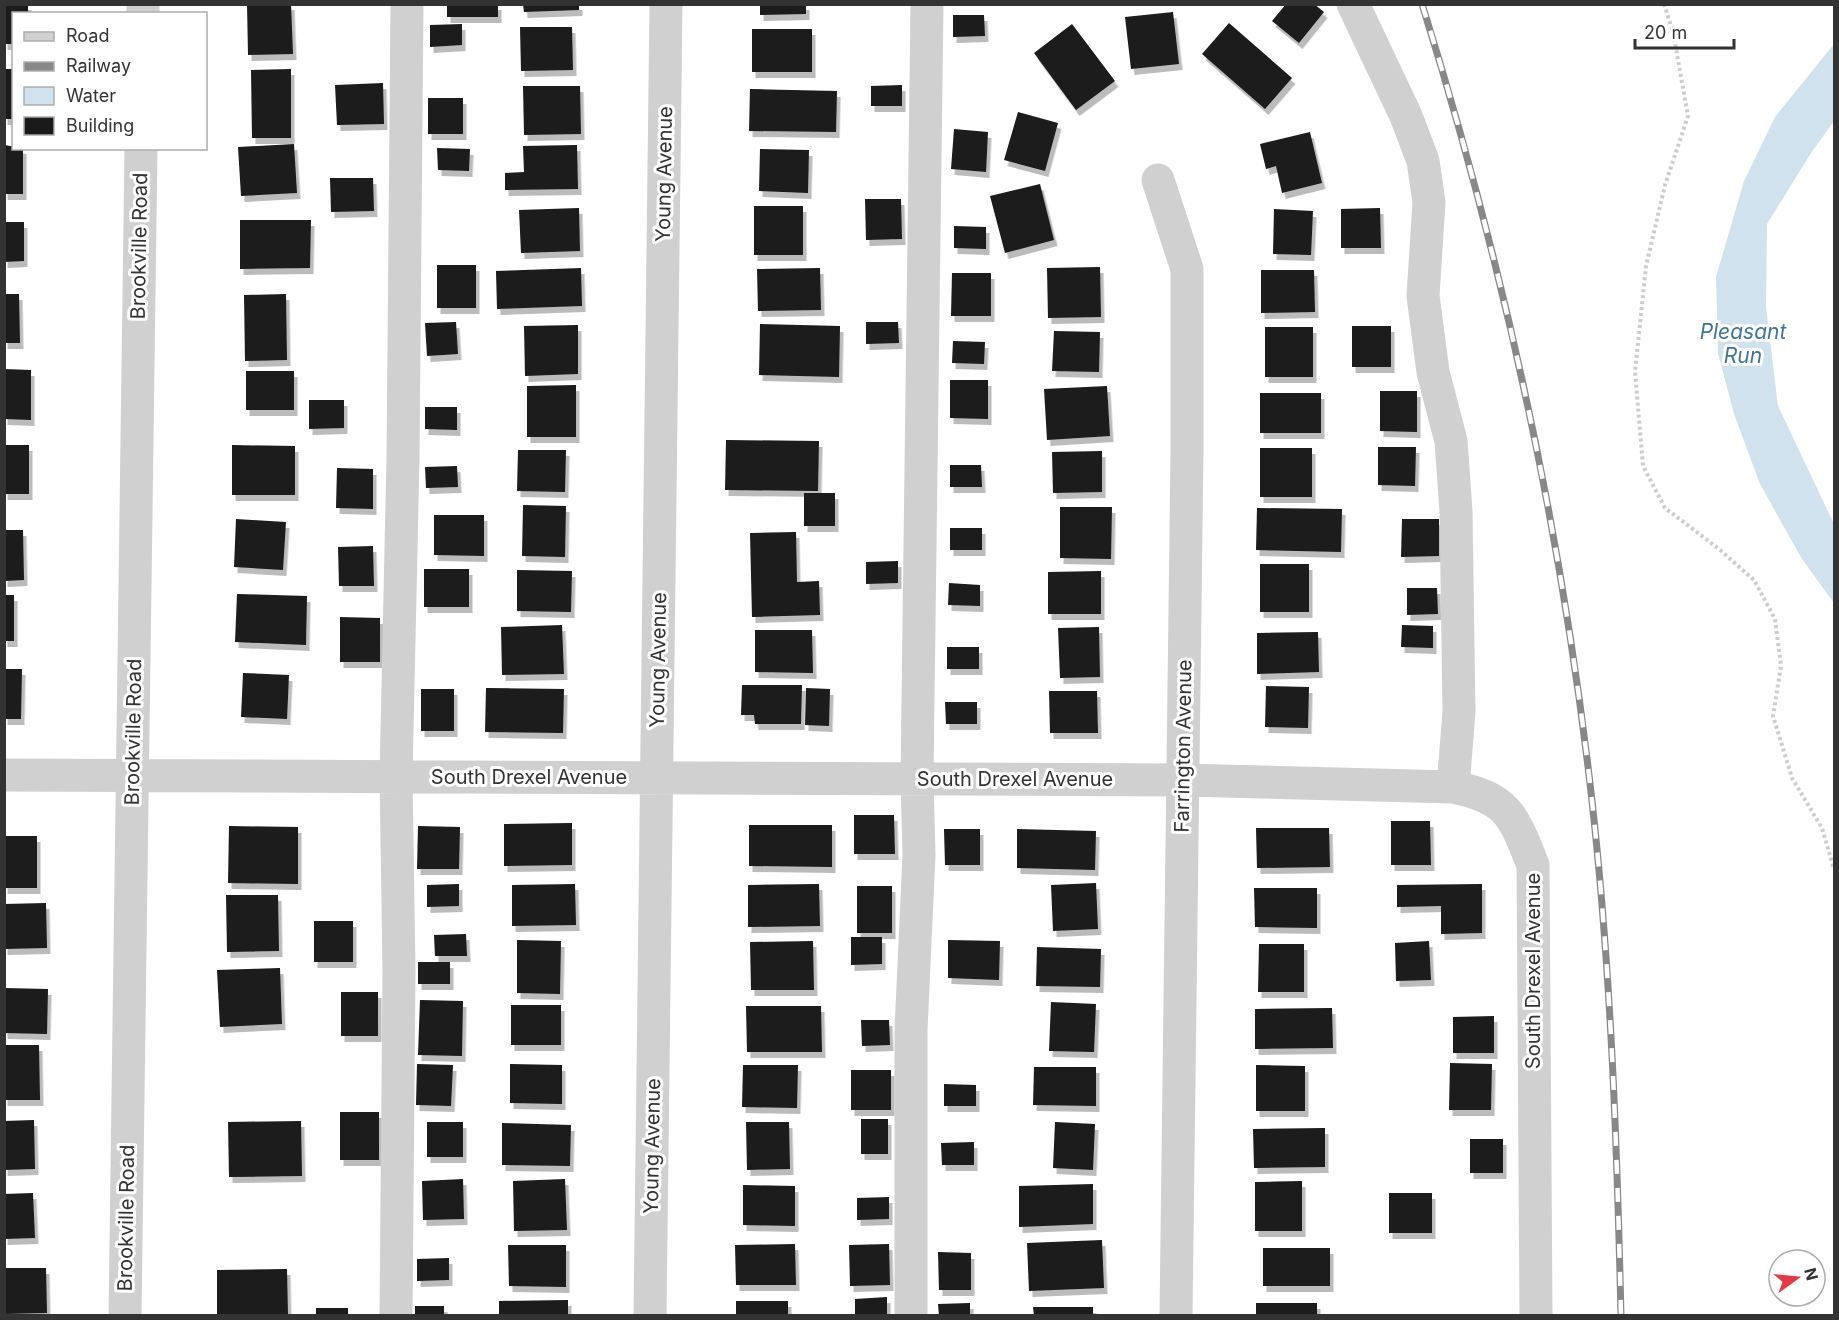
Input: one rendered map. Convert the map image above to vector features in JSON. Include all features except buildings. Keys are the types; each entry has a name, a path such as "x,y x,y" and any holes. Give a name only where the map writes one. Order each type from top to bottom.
{"street":[{"path":"396,1316 399,970 396,776 403,469 407,4"},
{"name":"Young Avenue","path":"650,1316 666,4"},
{"path":"911,1316 911,1042 919,855 917,779 927,4"},
{"path":"1353,4 1406,116 1423,161 1429,202 1423,296 1433,372 1451,441 1456,511 1459,712 1453,787"},
{"name":"Brookville Road","path":"125,1316 141,150"},
{"name":"Farrington Avenue","path":"1158,180 1187,269 1176,1316"},
{"name":"South Drexel Avenue","path":"4,775 1183,780 1453,787 1476,791 1504,806 1521,835 1533,865 1536,1316"}],"path":[{"path":"1664,4 1673,32 1688,116 1665,185 1646,266 1635,372 1643,466 1665,508 1719,549 1754,580 1775,619 1781,666 1773,716 1791,778 1822,828 1834,869"}],"water":[{"name":"Pleasant Run","path":"1834,44 1834,121 1811,153 1767,224 1766,307 1778,406 1834,524 1834,603 1802,559 1760,484 1734,414 1718,353 1716,277 1744,181 1775,117"}],"railway":[{"path":"1422,4 1479,200 1503,299 1526,399 1564,599 1599,865 1615,1123 1621,1316"}]}
